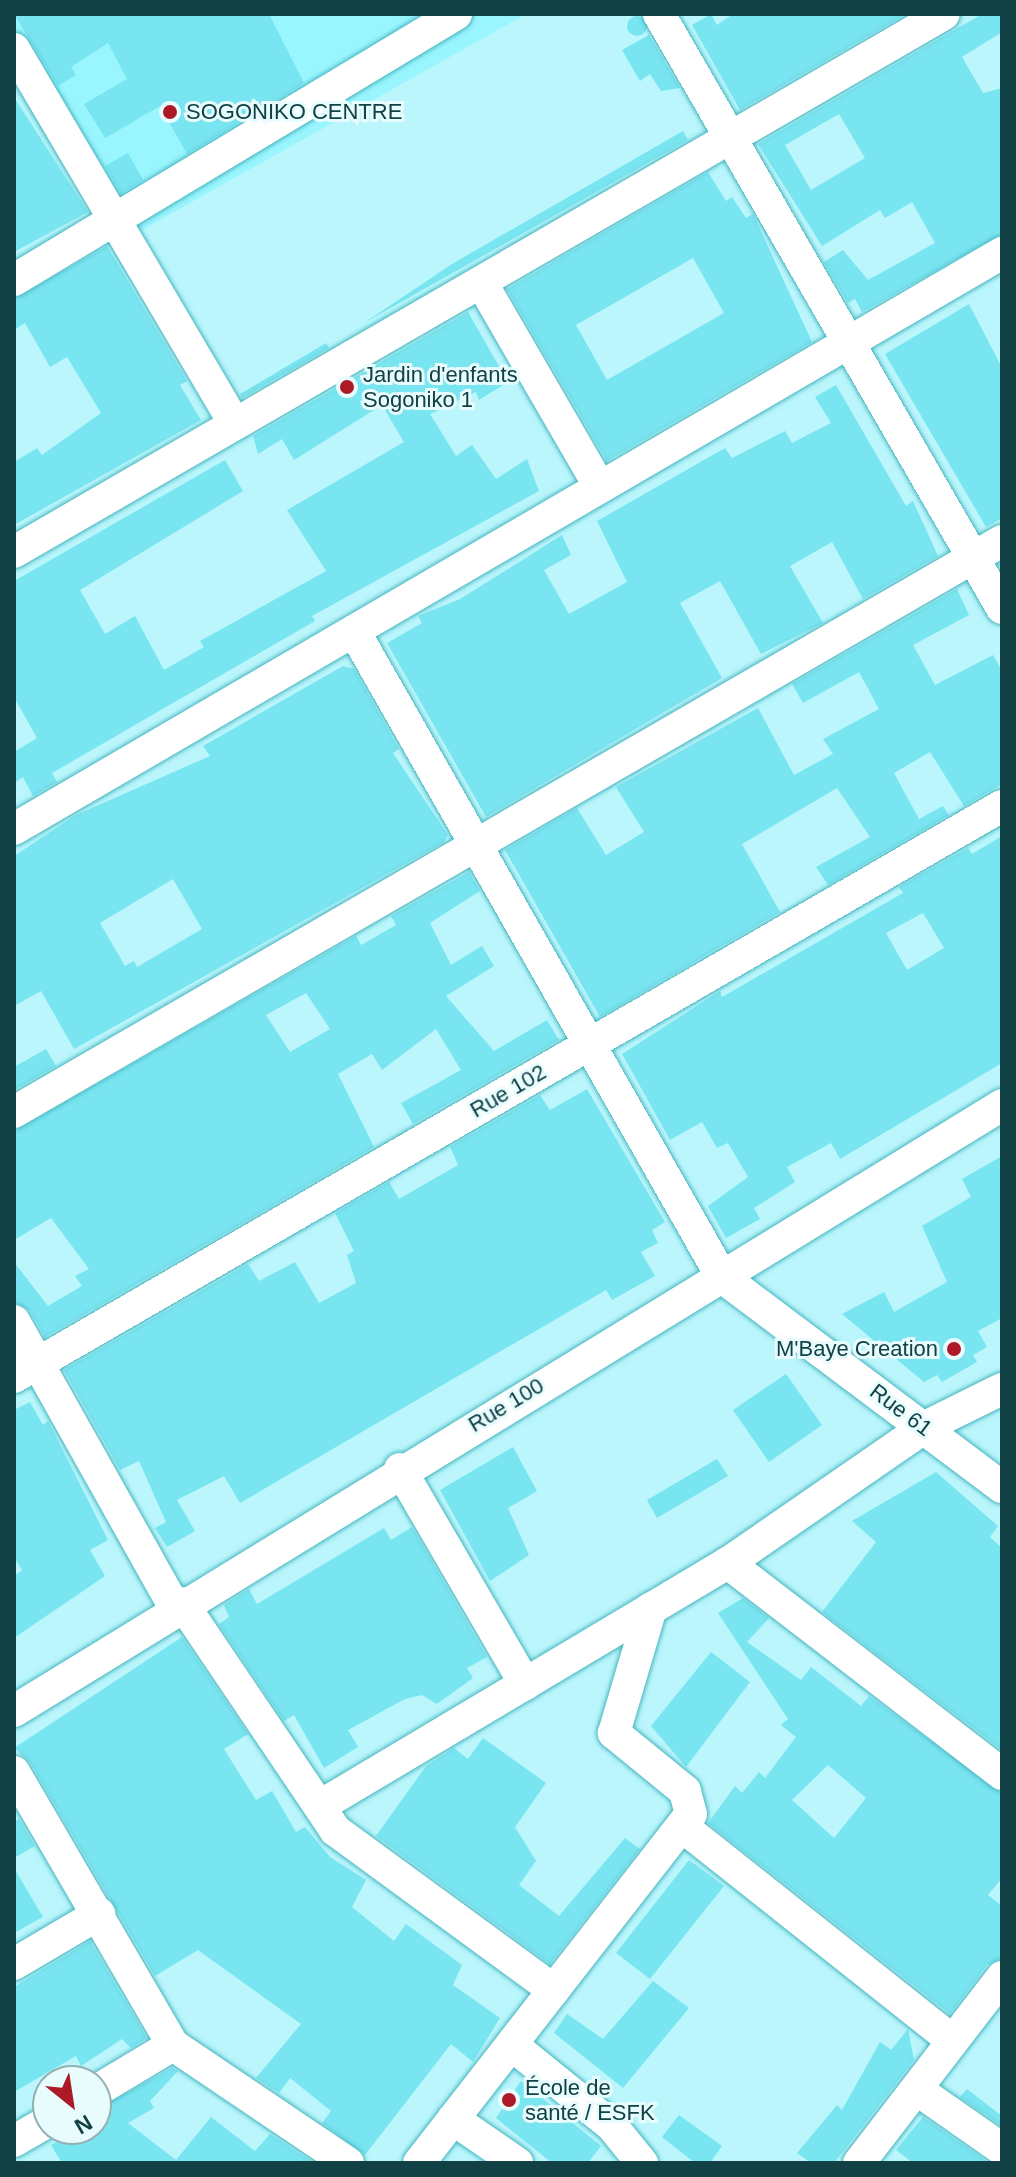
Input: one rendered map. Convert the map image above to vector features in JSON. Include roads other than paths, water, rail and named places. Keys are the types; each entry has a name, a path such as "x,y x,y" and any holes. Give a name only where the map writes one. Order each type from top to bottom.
{"street":[{"path":"14,280 119,222 456,14"},
{"path":"659,14 1002,608"},
{"path":"14,552 944,14"},
{"path":"14,49 119,222 235,424"},
{"path":"14,829 1002,253"},
{"path":"481,282 600,487"},
{"path":"14,1112 1002,541"},
{"path":"354,631 592,1043 722,1277"},
{"name":"Rue 102","path":"26,1370 1002,806"},
{"name":"Rue 100","path":"14,1711 178,1605 1002,1105"},
{"name":"Rue 61","path":"722,1277 1002,1487"},
{"path":"14,1321 26,1370 178,1605 335,1830 554,1990"},
{"path":"320,1806 728,1563 925,1427 1002,1389"},
{"path":"400,1469 525,1684"},
{"path":"728,1563 1002,1774"},
{"path":"419,2163 691,1814 685,1791 614,1733 651,1608"},
{"path":"14,1772 173,2045 348,2163"},
{"path":"683,1827 952,2040"},
{"path":"14,1964 99,1914"},
{"path":"859,2163 919,2091 952,2040 1002,1977"},
{"path":"112,2081 173,2045"},
{"path":"512,2045 612,2126 642,2163"},
{"path":"919,2091 1002,2149"},
{"path":"453,2119 517,2163"},
{"path":"14,2141 32,2130"}],"place":[{"name":"SOGONIKO CENTRE","path":"170,112"},
{"name":"Jardin d'enfants Sogoniko 1","path":"347,387"},
{"name":"M'Baye Creation","path":"954,1349"},
{"name":"École de santé / ESFK","path":"509,2100"}]}
